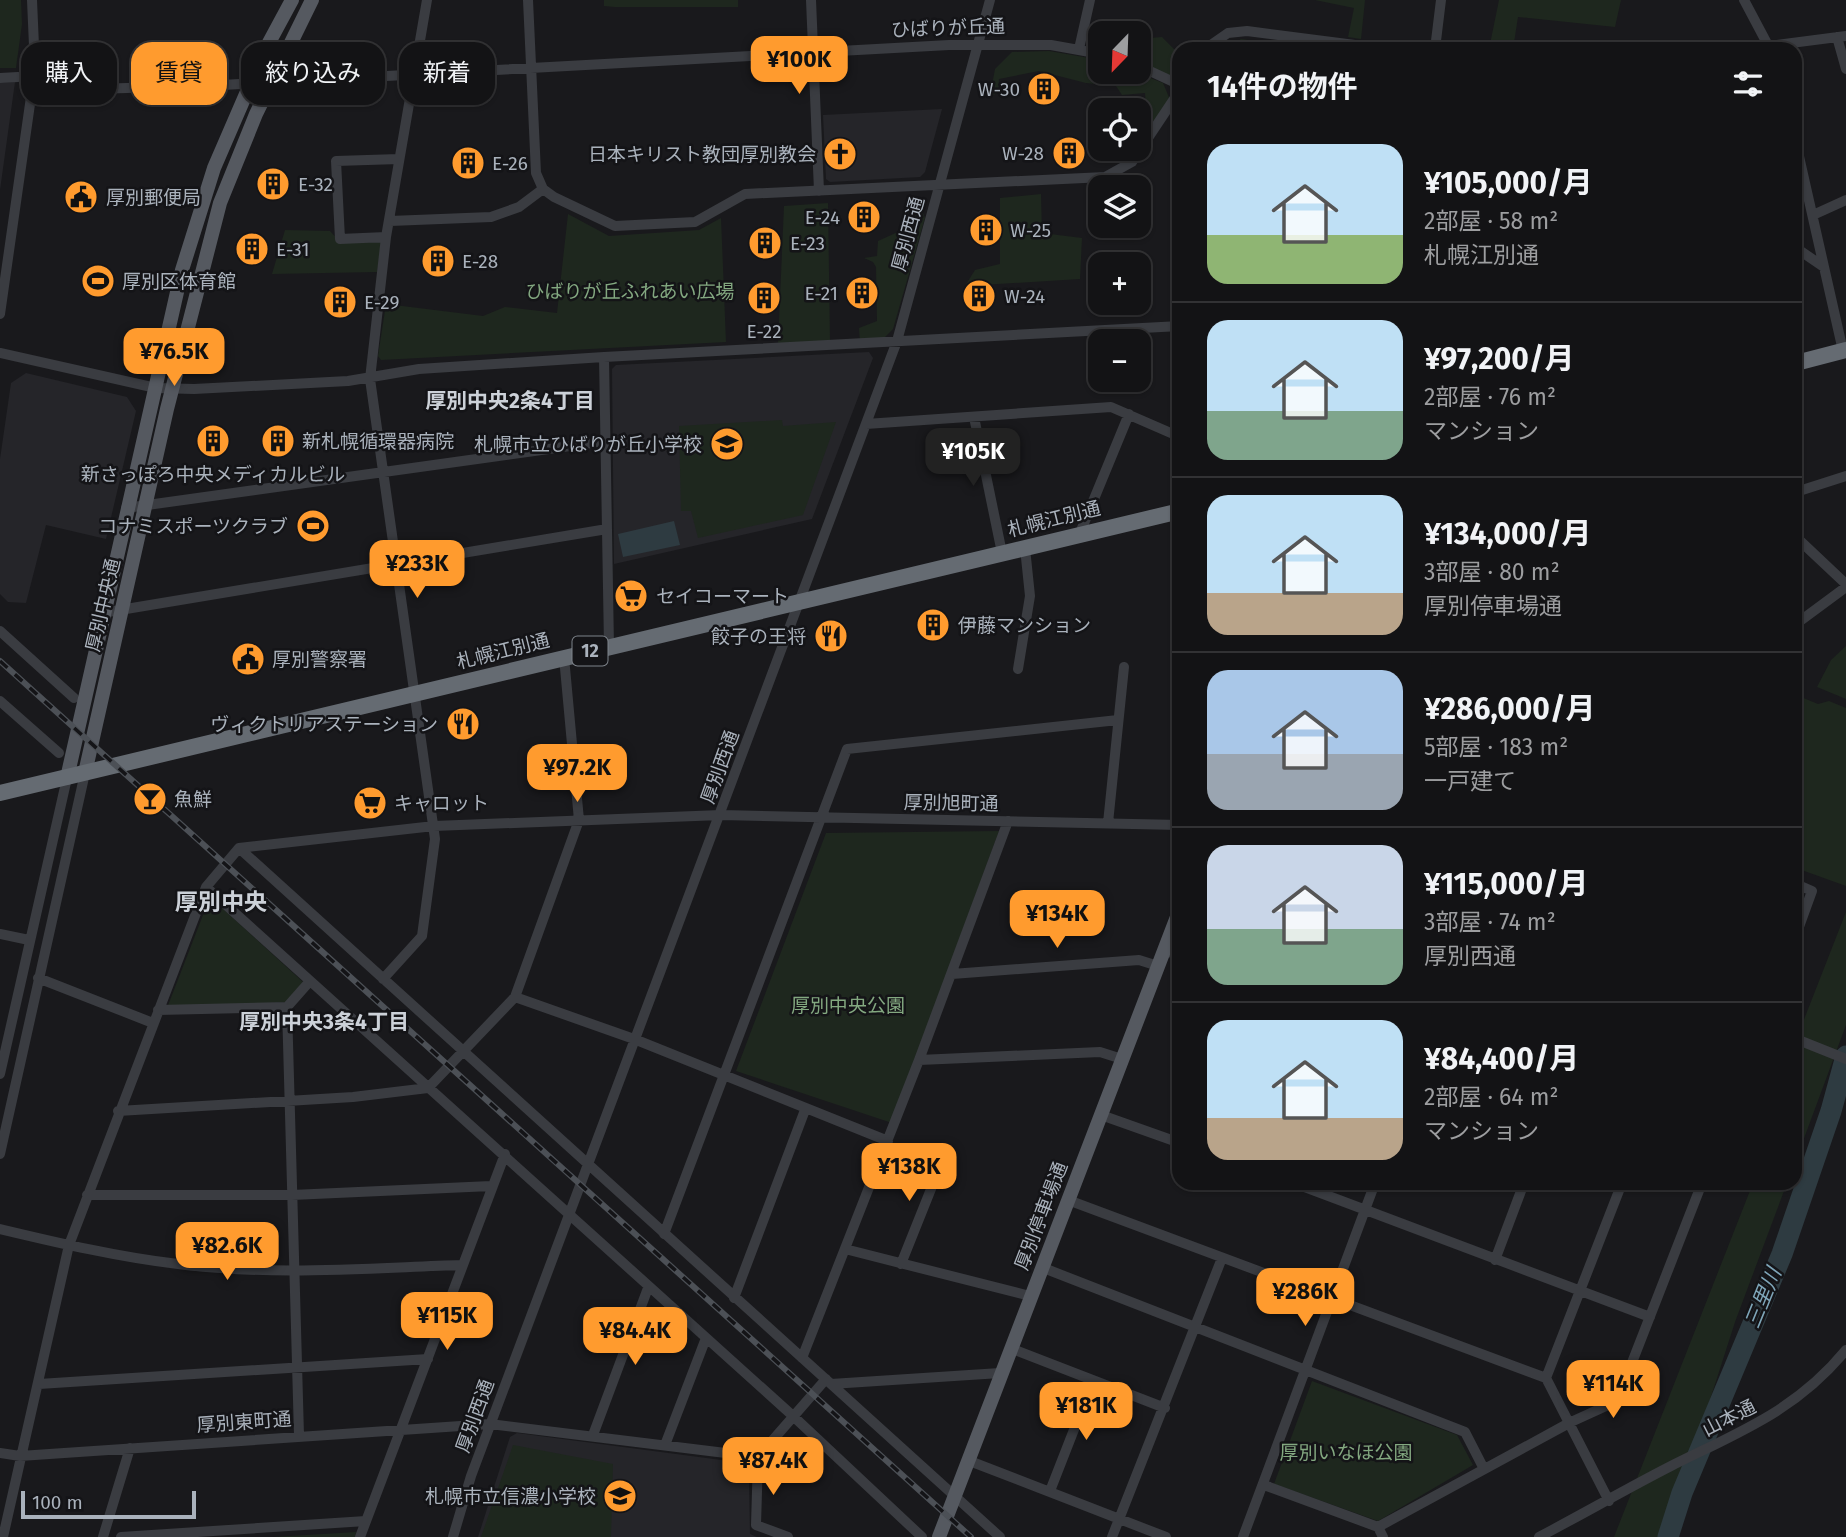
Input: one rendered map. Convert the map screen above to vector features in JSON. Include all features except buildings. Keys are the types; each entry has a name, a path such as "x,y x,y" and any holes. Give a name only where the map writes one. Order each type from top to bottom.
{"highway":[{"path":"1802,361 1845,350"},
{"name":"札幌江別通","path":"0,793 1172,513"}],"main road":[{"name":"厚別中央通","path":"271,42 292,0"},
{"name":"厚別中央通","path":"291,42 312,0"},
{"name":"厚別中央通","path":"67,778 102,613 182,270 203,197 241,105"},
{"name":"厚別中央通","path":"85,773 172,389 220,202 261,105"},
{"name":"厚別停車場通","path":"939,1537 1172,930"}],"street":[{"path":"32,0 34,42"},
{"path":"421,42 428,0"},
{"path":"528,0 536,173 543,189 606,224 626,226 695,222 745,194 1105,177 1114,174 1138,155 1172,101"},
{"path":"811,0 819,191"},
{"name":"厚別西通","path":"453,1537 491,1424 587,1164 721,815 897,341 990,0"},
{"path":"1079,49 1090,0"},
{"path":"1436,42 1441,0"},
{"path":"1744,0 1767,42"},
{"path":"1215,42 1228,33 1247,31 1331,42"},
{"path":"1802,43 1841,36 1846,69"},
{"name":"ひばりが丘通","path":"495,69 1010,43 1088,51"},
{"path":"1152,73 1172,84"},
{"path":"0,78 18,77"},
{"name":"ひばりが丘通","path":"117,88 241,83"},
{"path":"0,314 30,105"},
{"path":"383,979 422,936 435,839 370,379 386,237 408,105"},
{"path":"386,237 340,239 336,161 399,159"},
{"path":"1802,168 1845,350"},
{"path":"390,221 491,217 519,206 543,189"},
{"path":"1813,215 1846,200"},
{"path":"1802,252 1824,267"},
{"path":"0,353 156,388 172,389 370,379 419,369 604,356 1172,326"},
{"path":"604,356 609,646"},
{"path":"866,424 1111,407 1172,433"},
{"path":"1080,533 1129,414"},
{"path":"974,417 1002,553"},
{"path":"126,508 144,508 606,441"},
{"path":"1802,490 1846,476"},
{"path":"102,613 607,529"},
{"path":"1802,543 1846,586 1802,619"},
{"path":"1018,669 1030,596 1024,548"},
{"path":"0,631 74,698"},
{"path":"118,1111 353,1097 428,1087 515,997 579,820 564,657"},
{"path":"1108,823 1124,667"},
{"path":"0,701 59,753"},
{"path":"664,1234 847,749 1118,720"},
{"name":"厚別中央通","path":"0,1154 85,773"},
{"name":"厚別中央通","path":"0,1074 67,778"},
{"name":"厚別旭町通","path":"239,848 434,825 721,815 1172,825"},
{"path":"802,1358 952,975 1008,821"},
{"path":"2,1537 69,1245 118,1111 206,887 239,848 1000,1537"},
{"path":"206,887 505,1154 922,1537"},
{"path":"1802,887 1812,891 1802,918"},
{"path":"0,934 29,940"},
{"path":"1164,950 1172,953"},
{"path":"952,975 1139,960 1158,966"},
{"path":"38,978 153,1023"},
{"path":"299,1436 287,1007 310,981"},
{"path":"515,997 634,1039 805,1110 888,1141"},
{"path":"158,1010 287,1007"},
{"path":"1802,1041 1846,1059"},
{"path":"919,1060 1100,1052 1122,1059"},
{"path":"734,1298 805,1110"},
{"path":"1101,1115 1172,1140"},
{"path":"360,1537 505,1154"},
{"path":"878,1167 939,1169 901,1264"},
{"path":"87,1195 292,1195 491,1186"},
{"path":"1313,1190 1650,1317"},
{"path":"1243,1537 1372,1190"},
{"path":"1495,1259 1521,1190"},
{"path":"1546,1378 1619,1190"},
{"path":"1264,1485 1380,1532 1484,1469 1571,1422 1617,1401 1699,1190"},
{"path":"1068,1200 1546,1378 1609,1500"},
{"path":"0,1229 69,1245 180,1264 294,1270 461,1265"},
{"path":"845,1249 1030,1296"},
{"path":"1112,1537 1222,1258"},
{"path":"1041,1267 1465,1432 1484,1469"},
{"path":"593,1435 648,1288"},
{"path":"666,1445 706,1338"},
{"path":"1010,1348 1165,1408"},
{"name":"山本通","path":"1539,1537 1669,1467 1769,1418 1800,1397 1846,1350"},
{"path":"39,1384 428,1359"},
{"path":"788,1537 756,1525 758,1457 828,1381 1000,1373"},
{"path":"1050,1491 1093,1381"},
{"name":"厚別東町通","path":"0,1453 20,1457 401,1428 491,1424 758,1457"},
{"path":"103,1537 130,1448"},
{"path":"967,1460 1166,1537"},
{"path":"121,1537 247,1533 366,1521"}],"shaded area":[{"path":"15,82 0,190 0,83"},
{"path":"942,109 925,172 920,177 830,182 826,179 823,115"},
{"name":"札幌市立ひばりが丘小学校","path":"869,352 873,358 812,519 614,564 612,369 616,365"},
{"path":"26,373 127,397 136,411 106,539 46,525 26,603 8,602 0,594 0,459 11,383"},
{"path":"674,521 680,545 623,557 618,534"},
{"name":"札幌市立信濃小学校","path":"517,1433 744,1463 749,1474 750,1534 757,1537 478,1537 510,1437"}],"green space":[{"path":"0,0 21,0 22,24 16,68 0,68"},
{"path":"604,0 738,0 738,7 615,7 604,6"},
{"path":"1315,0 1365,0 1361,39 1348,37 1354,8"},
{"path":"1499,0 1621,0 1615,27 1518,17 1514,42 1490,42"},
{"path":"1162,37 1172,47 1172,78 1152,71 1152,38"},
{"path":"1241,39 1264,42 1236,42"},
{"path":"1049,51 1088,58 1088,83 1039,71 999,79 998,93 990,96 995,69 1012,52"},
{"path":"1152,79 1163,83 1171,102 1154,121 1151,120 1151,98 1145,98 1145,93 1122,95 1116,86 1096,84 1152,84"},
{"path":"1041,194 1042,233 1082,238 1080,279 965,286 975,270 1000,264 1000,198"},
{"path":"910,202 919,204 925,218 893,329 884,338 860,343 859,328 877,321 876,267 873,262 864,258 877,256 878,241 900,231 903,211"},
{"path":"828,203 830,342 778,344 784,206"},
{"name":"ひばりが丘ふれあい広場","path":"568,214 609,236 699,230 721,218 726,342 381,360 378,356 386,304 483,316 505,307 557,313"},
{"path":"285,230 330,231 341,243 382,241 377,272 272,274"},
{"path":"782,420 783,426 836,422 803,515 698,538 691,511 681,511 679,426"},
{"path":"1846,646 1846,699 1817,687 1831,660"},
{"path":"1802,697 1818,704 1829,701 1846,708 1846,886 1802,870"},
{"name":"厚別中央公園","path":"999,831 892,1123 736,1071 826,833"},
{"path":"210,897 303,982 287,1002 167,1008"},
{"path":"1846,912 1846,1025 1802,1144 1802,1025"},
{"path":"1750,1190 1784,1190 1735,1322 1666,1537 1614,1537"},
{"name":"厚別いなほ公園","path":"1312,1381 1457,1435 1473,1465 1378,1521 1274,1484"},
{"path":"513,1445 613,1464 611,1537 481,1537"},
{"path":"356,1532 355,1537 273,1537"}],"waterway":[{"name":"三里川","path":"1668,1537 1682,1493 1782,1254 1831,1111 1846,1056"}],"railway":[{"path":"0,661 971,1537"}],"place":[{"name":"W-30","path":"1044,89"},
{"name":"W-28","path":"1069,153"},
{"name":"日本キリスト教団厚別教会","path":"840,154"},
{"name":"E-26","path":"468,163"},
{"name":"E-32","path":"273,184"},
{"name":"厚別郵便局","path":"81,197"},
{"name":"E-24","path":"864,217"},
{"name":"W-25","path":"986,230"},
{"name":"E-23","path":"765,243"},
{"name":"E-31","path":"252,249"},
{"name":"E-28","path":"438,261"},
{"name":"厚別区体育館","path":"98,281"},
{"name":"E-21","path":"862,293"},
{"name":"W-24","path":"979,296"},
{"name":"E-22","path":"764,298"},
{"name":"E-29","path":"340,302"},
{"name":"新さっぽろ中央メディカルビル","path":"213,441"},
{"name":"新札幌循環器病院","path":"278,441"},
{"name":"札幌市立ひばりが丘小学校","path":"727,444"},
{"name":"コナミスポーツクラブ","path":"313,526"},
{"name":"セイコーマート","path":"631,596"},
{"name":"伊藤マンション","path":"933,625"},
{"name":"餃子の王将","path":"831,636"},
{"name":"厚別警察署","path":"248,659"},
{"name":"ヴィクトリアステーション","path":"463,724"},
{"name":"魚鮮","path":"150,799"},
{"name":"キャロット","path":"370,803"},
{"name":"札幌市立信濃小学校","path":"620,1496"}],"district":[{"name":"厚別中央2条4丁目","path":"510,401"},
{"name":"厚別中央","path":"221,902"},
{"name":"厚別中央3条4丁目","path":"324,1022"}]}
